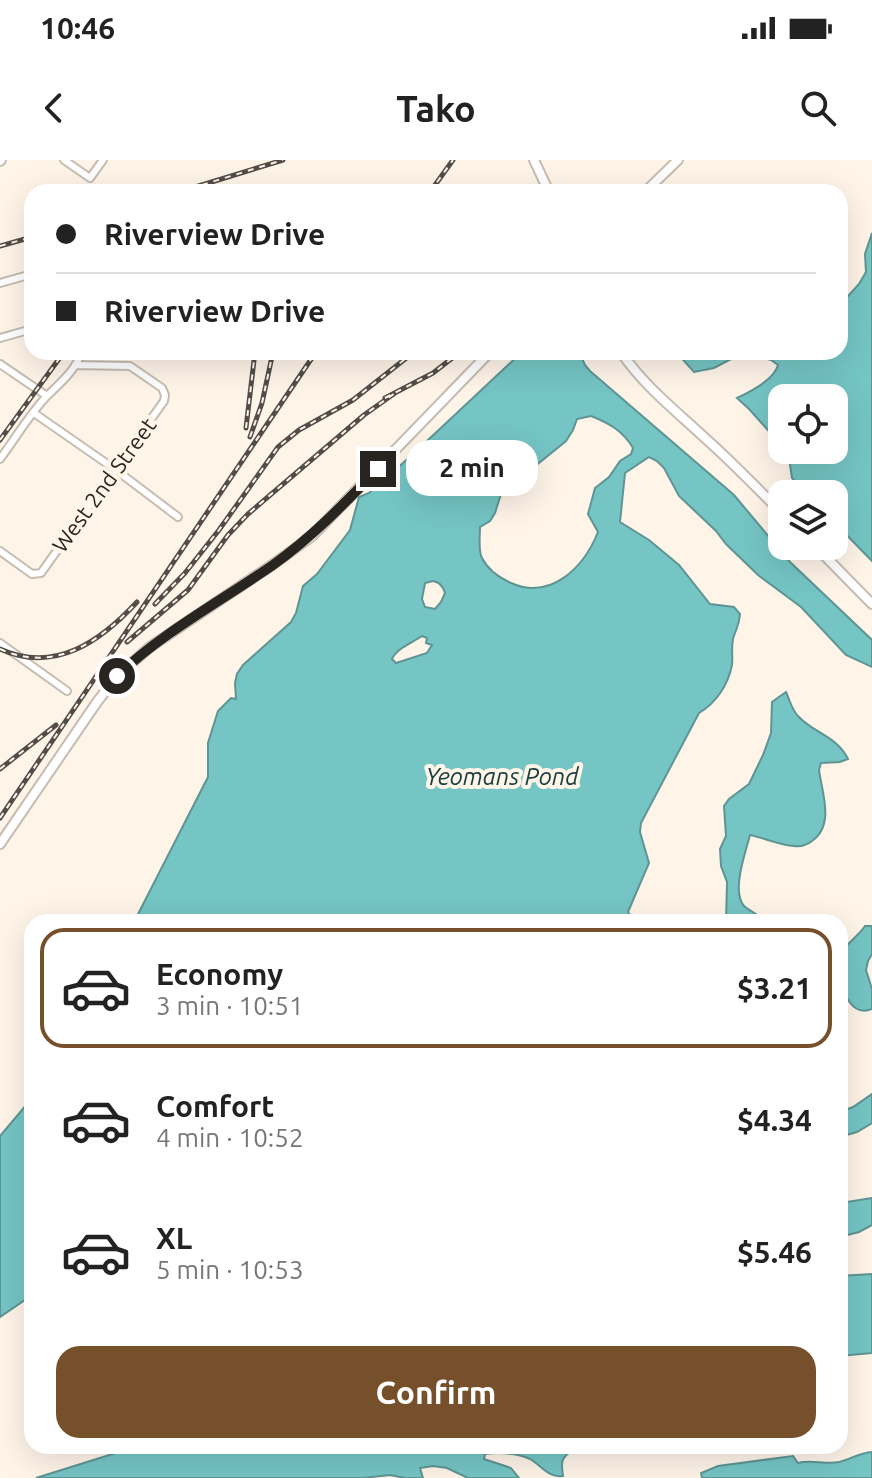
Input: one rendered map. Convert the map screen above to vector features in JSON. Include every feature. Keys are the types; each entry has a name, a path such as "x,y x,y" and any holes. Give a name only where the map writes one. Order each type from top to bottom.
{"street":[{"path":"64,160 90,178 103,160"},
{"path":"534,160 545,184"},
{"path":"653,184 678,160"},
{"path":"0,283 24,276"},
{"path":"0,338 24,331"},
{"path":"0,459 78,360"},
{"path":"0,844 117,676 150,647 312,536 482,360"},
{"path":"627,360 768,499"},
{"path":"0,364 47,396"},
{"name":"West 2nd Street","path":"0,551 32,574 41,573 161,408 165,395 162,388 130,366 75,365"},
{"path":"34,413 178,517"},
{"path":"829,560 872,604"},
{"path":"0,643 67,691"}],"water":[{"path":"872,233 872,561 848,536 848,480 794,480 790,464 848,464 848,384 768,384 768,430 737,398 755,389 776,370 778,365 771,360 848,360 848,296 866,272 865,254"},
{"name":"Yeomans Pond","path":"513,360 583,360 590,371 734,495 768,536 768,560 788,560 872,640 872,667 846,655 801,607 758,575 679,496 664,468 649,457 625,473 620,522 649,540 679,565 710,604 734,607 740,614 733,639 728,680 716,699 699,713 641,823 640,832 649,863 629,914 138,914 208,777 208,743 218,711 231,698 236,699 237,674 291,622 303,586 317,574 350,530 359,497 369,493 412,455","holes":["591,416 615,428 633,448 631,454 620,461 609,477 595,488 588,514 598,532 575,568 552,584 540,588 507,581 491,570 482,558 480,527 490,521 501,494 566,441 577,419","438,582 445,593 441,602 435,609 425,607 422,599 425,583","422,636 427,638 426,643 432,645 427,653 396,663 392,659 401,649"]},
{"path":"683,360 729,360 714,368 694,372"},
{"path":"786,692 798,716 838,745 848,759 821,763 819,770 825,818 819,834 812,841 794,846 750,835 739,891 744,906 755,914 726,914 727,882 721,866 720,849 726,836 724,806 749,784 763,755 771,733 772,702"},
{"path":"865,926 872,926 872,954 866,970 872,989 872,1009 863,1011 848,999 848,945"},
{"path":"872,1094 872,1123 848,1135 848,1109"},
{"path":"24,1108 24,1301 0,1317 0,1136"},
{"path":"872,1198 872,1225 848,1235 848,1202"},
{"path":"872,1274 872,1353 848,1355 848,1276"},
{"path":"872,1452 872,1478 702,1478 701,1473 718,1466 793,1456 798,1463 834,1463"},
{"path":"112,1454 485,1454 484,1459 511,1468 519,1478 468,1478 447,1468 433,1466 420,1468 423,1478 390,1475 363,1478 36,1478"},
{"path":"514,1454 568,1454 562,1465 563,1476 549,1473 525,1457"}],"railway":[{"path":"205,184 283,160"},
{"path":"436,184 453,160"},
{"path":"0,246 24,239"},
{"path":"0,440 58,360"},
{"path":"246,428 254,360"},
{"path":"250,437 262,403 271,360"},
{"path":"0,818 311,360"},
{"path":"155,604 185,573 219,530 278,447 299,430 353,400 404,360"},
{"path":"385,398 433,373 450,360"},
{"path":"127,642 188,590 228,535 248,514 364,415 395,393"},
{"path":"0,649 20,656 40,658 76,650 108,629 137,602"},
{"path":"0,769 56,725"}],"route":[{"path":"117,676 150,647 312,536 378,469"}]}
